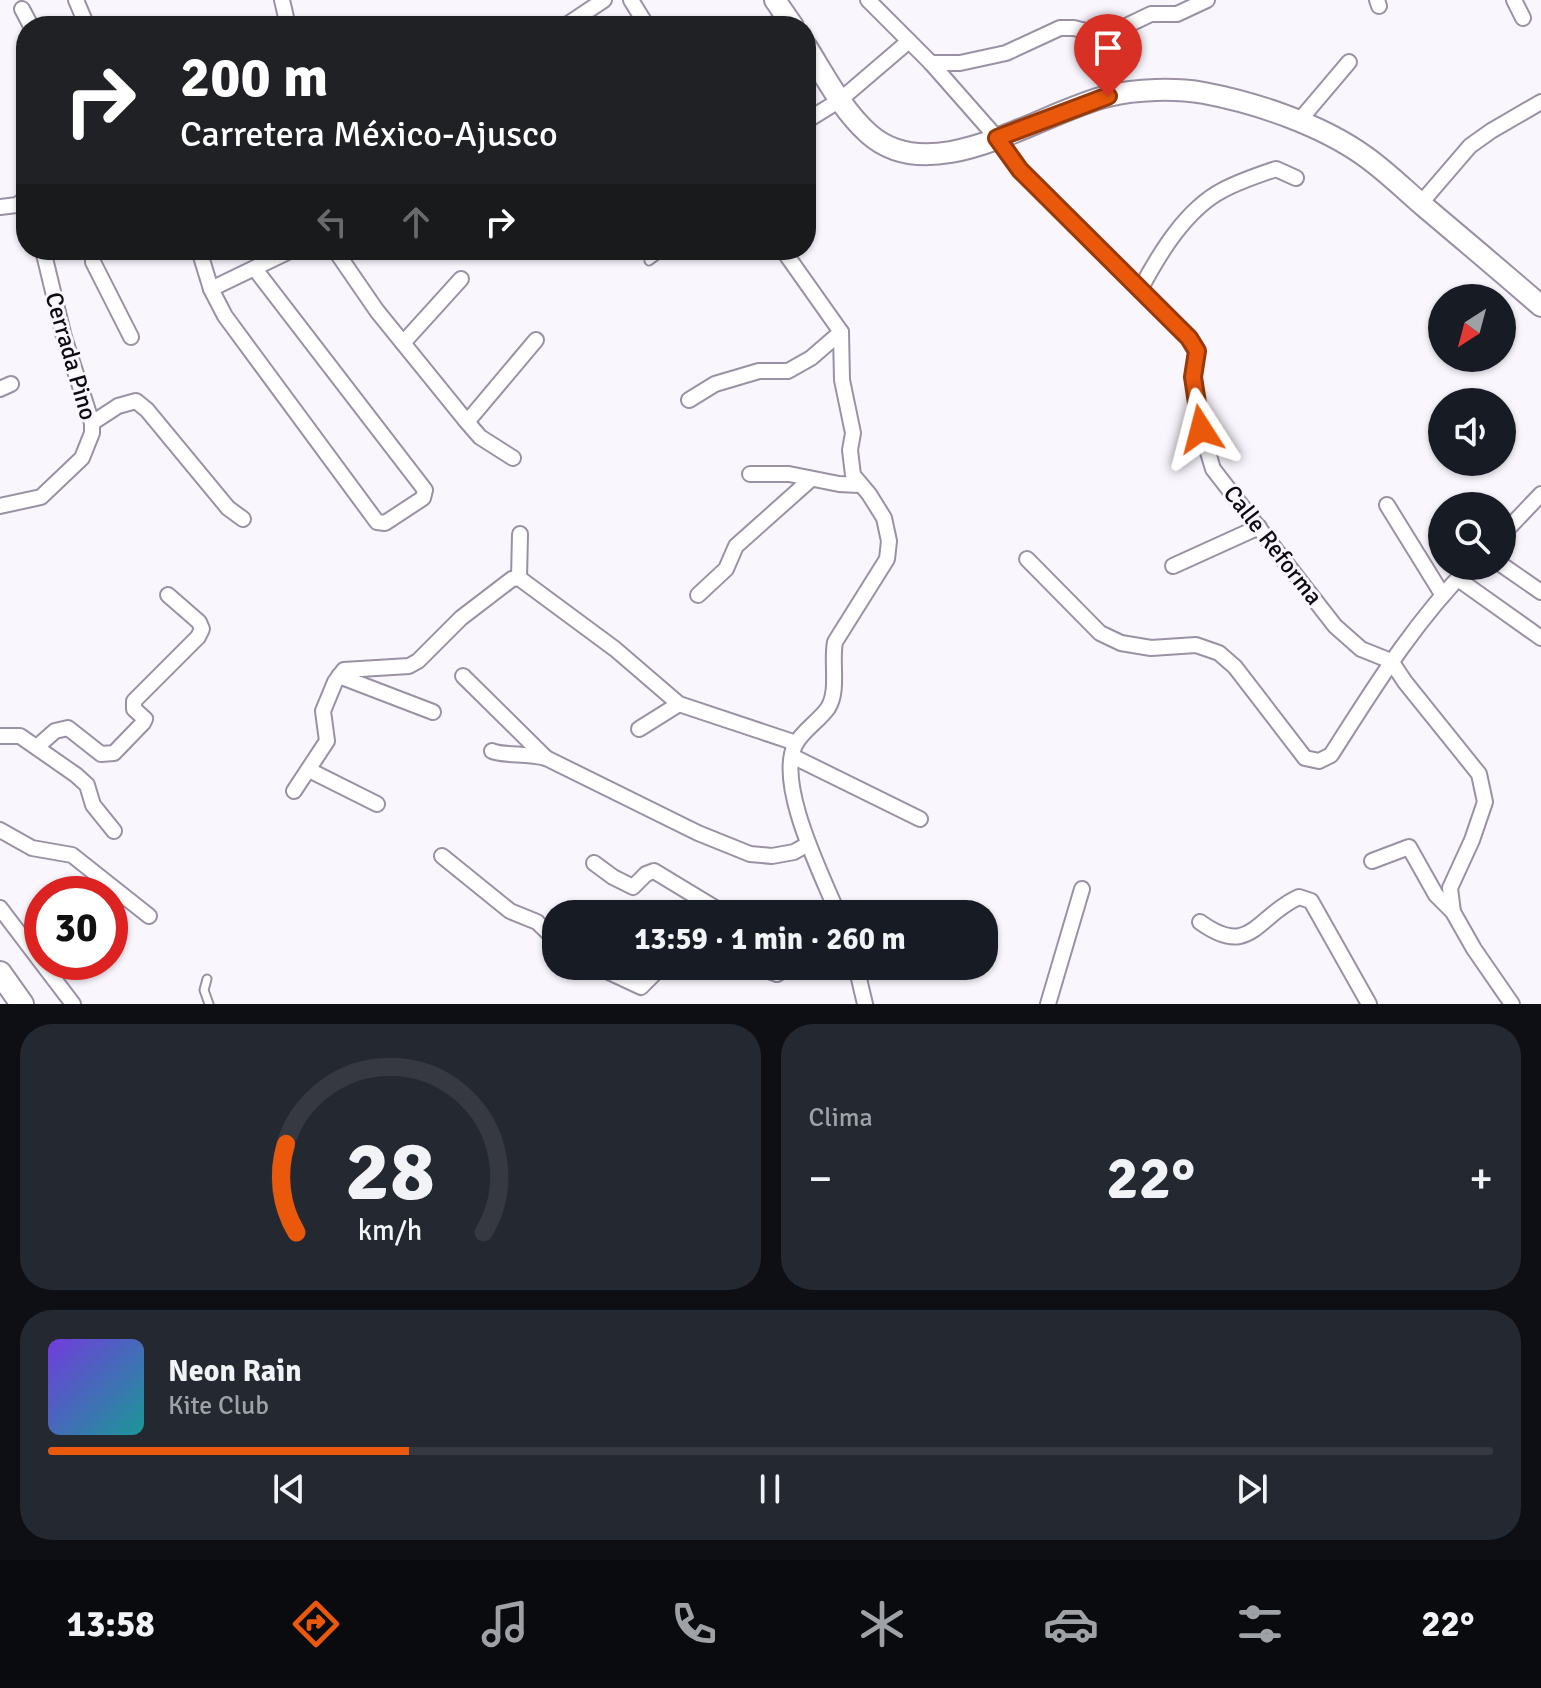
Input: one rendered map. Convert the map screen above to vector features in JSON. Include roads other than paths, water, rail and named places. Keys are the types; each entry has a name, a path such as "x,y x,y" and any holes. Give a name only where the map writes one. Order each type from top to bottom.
{"main road":[{"path":"816,62 849,114 871,137 903,153 938,155 977,146 1108,96 1154,91 1202,93 1299,121 1365,156 1541,306"},
{"path":"0,973 22,1004"}],"street":[{"path":"583,6 604,0"},
{"name":"Calle Reforma","path":"868,0 931,63 997,138 1020,170 1189,338 1197,351 1193,377 1201,429 1213,469 1335,626 1361,649 1391,661 1479,774 1485,802 1450,888 1453,912"},
{"path":"931,63 960,63 1006,53 1060,28 1074,28 1105,36 1152,7 1177,14 1207,0"},
{"path":"1514,0 1523,18"},
{"path":"22,9 26,16"},
{"path":"816,115 840,100 909,41"},
{"path":"1299,121 1349,62"},
{"path":"1421,203 1470,146 1541,102"},
{"path":"1140,290 1155,263 1198,208 1221,191 1276,169 1296,178"},
{"name":"Cerrada Pino","path":"0,506 41,497 82,458 92,433 92,423 64,337 45,260"},
{"path":"93,260 131,337"},
{"path":"202,260 211,289 225,316 377,522 385,523 423,498 425,490 255,269"},
{"path":"211,289 273,260"},
{"path":"342,260 377,311 467,422 480,437 513,458"},
{"path":"790,260 841,332 842,380 853,433 850,450 853,475 884,518 889,541 887,559 835,642 830,706 794,750 795,808 829,900"},
{"path":"403,343 461,279"},
{"path":"689,400 715,384 759,371 788,371 811,358 841,332"},
{"path":"467,422 536,340"},
{"path":"92,423 118,406 136,401 147,410 228,508 243,519"},
{"path":"750,474 789,474 810,480 859,485"},
{"path":"698,595 726,569 736,546 810,480"},
{"path":"1516,520 1541,494"},
{"path":"1387,505 1442,594"},
{"path":"1528,508 1541,518"},
{"path":"1173,566 1259,527"},
{"path":"519,578 520,534"},
{"path":"1027,559 1100,633 1121,643 1151,648 1196,645 1219,653 1235,667 1305,758 1319,761 1331,755 1391,661 1442,594 1457,580"},
{"path":"1516,575 1541,592"},
{"path":"294,791 327,741 323,711 339,676 351,668 409,666 418,661 461,618 512,579 519,578 615,649 679,704 794,750 920,819"},
{"path":"1459,580 1541,638"},
{"path":"38,746 55,731 68,728 107,756 114,753 143,723 145,719 134,709 134,701 198,637 202,629 199,622 168,595"},
{"path":"339,676 433,712"},
{"path":"463,676 546,758"},
{"path":"639,729 679,704"},
{"path":"0,736 20,736 38,746 87,785 93,805 114,831"},
{"path":"492,751 546,758 698,833 750,854 772,856 794,852 808,844"},
{"path":"309,770 377,804"},
{"path":"0,830 32,848 72,855 149,916"},
{"path":"1372,861 1409,847 1436,895 1453,912 1512,1004"},
{"path":"442,856 510,911 542,927"},
{"path":"594,863 633,887 646,874 654,871 702,900"},
{"path":"1048,1004 1082,889"},
{"path":"1200,922 1230,938 1244,937 1285,903 1299,897 1311,901 1369,1004"},
{"path":"0,908 73,1004"},
{"path":"626,980 641,987 648,980"},
{"path":"859,980 865,1004"}],"lane":[{"path":"207,979 204,990 209,1004"}]}
